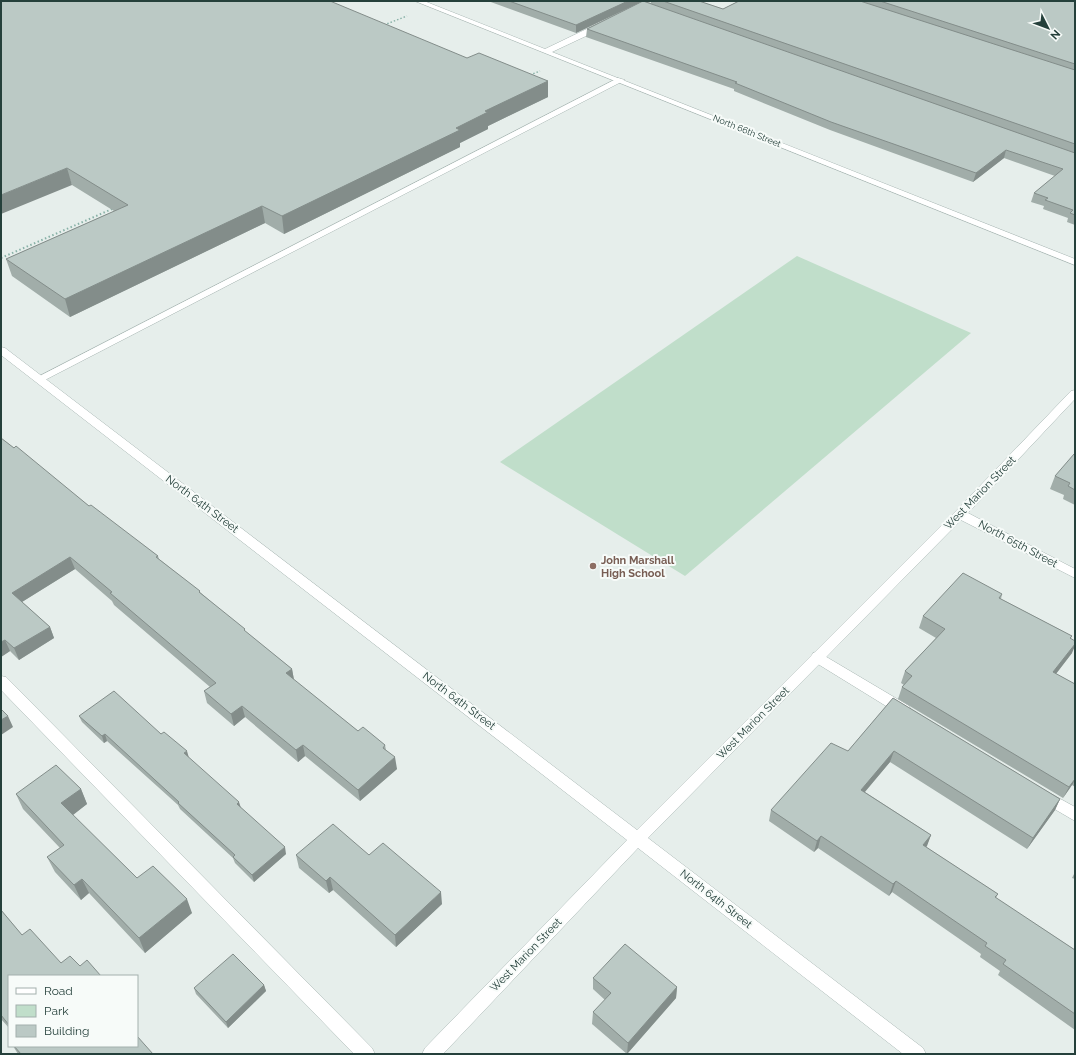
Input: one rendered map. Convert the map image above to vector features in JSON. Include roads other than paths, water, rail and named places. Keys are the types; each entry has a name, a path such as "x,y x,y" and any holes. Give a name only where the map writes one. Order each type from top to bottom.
{"street":[{"name":"North 66th Street","path":"418,1 621,80 1075,262"},
{"path":"547,51 610,21"},
{"path":"39,379 621,80"},
{"name":"North 64th Street","path":"1,350 638,838 917,1054"},
{"name":"West Marion Street","path":"431,1054 638,838 960,514 1074,394"},
{"name":"North 65th Street","path":"960,514 1075,574"},
{"path":"818,657 913,715"},
{"path":"1,681 366,1054"},
{"path":"1034,790 1075,815"}],"place":[{"name":"John Marshall High School","path":"593,566"}]}
